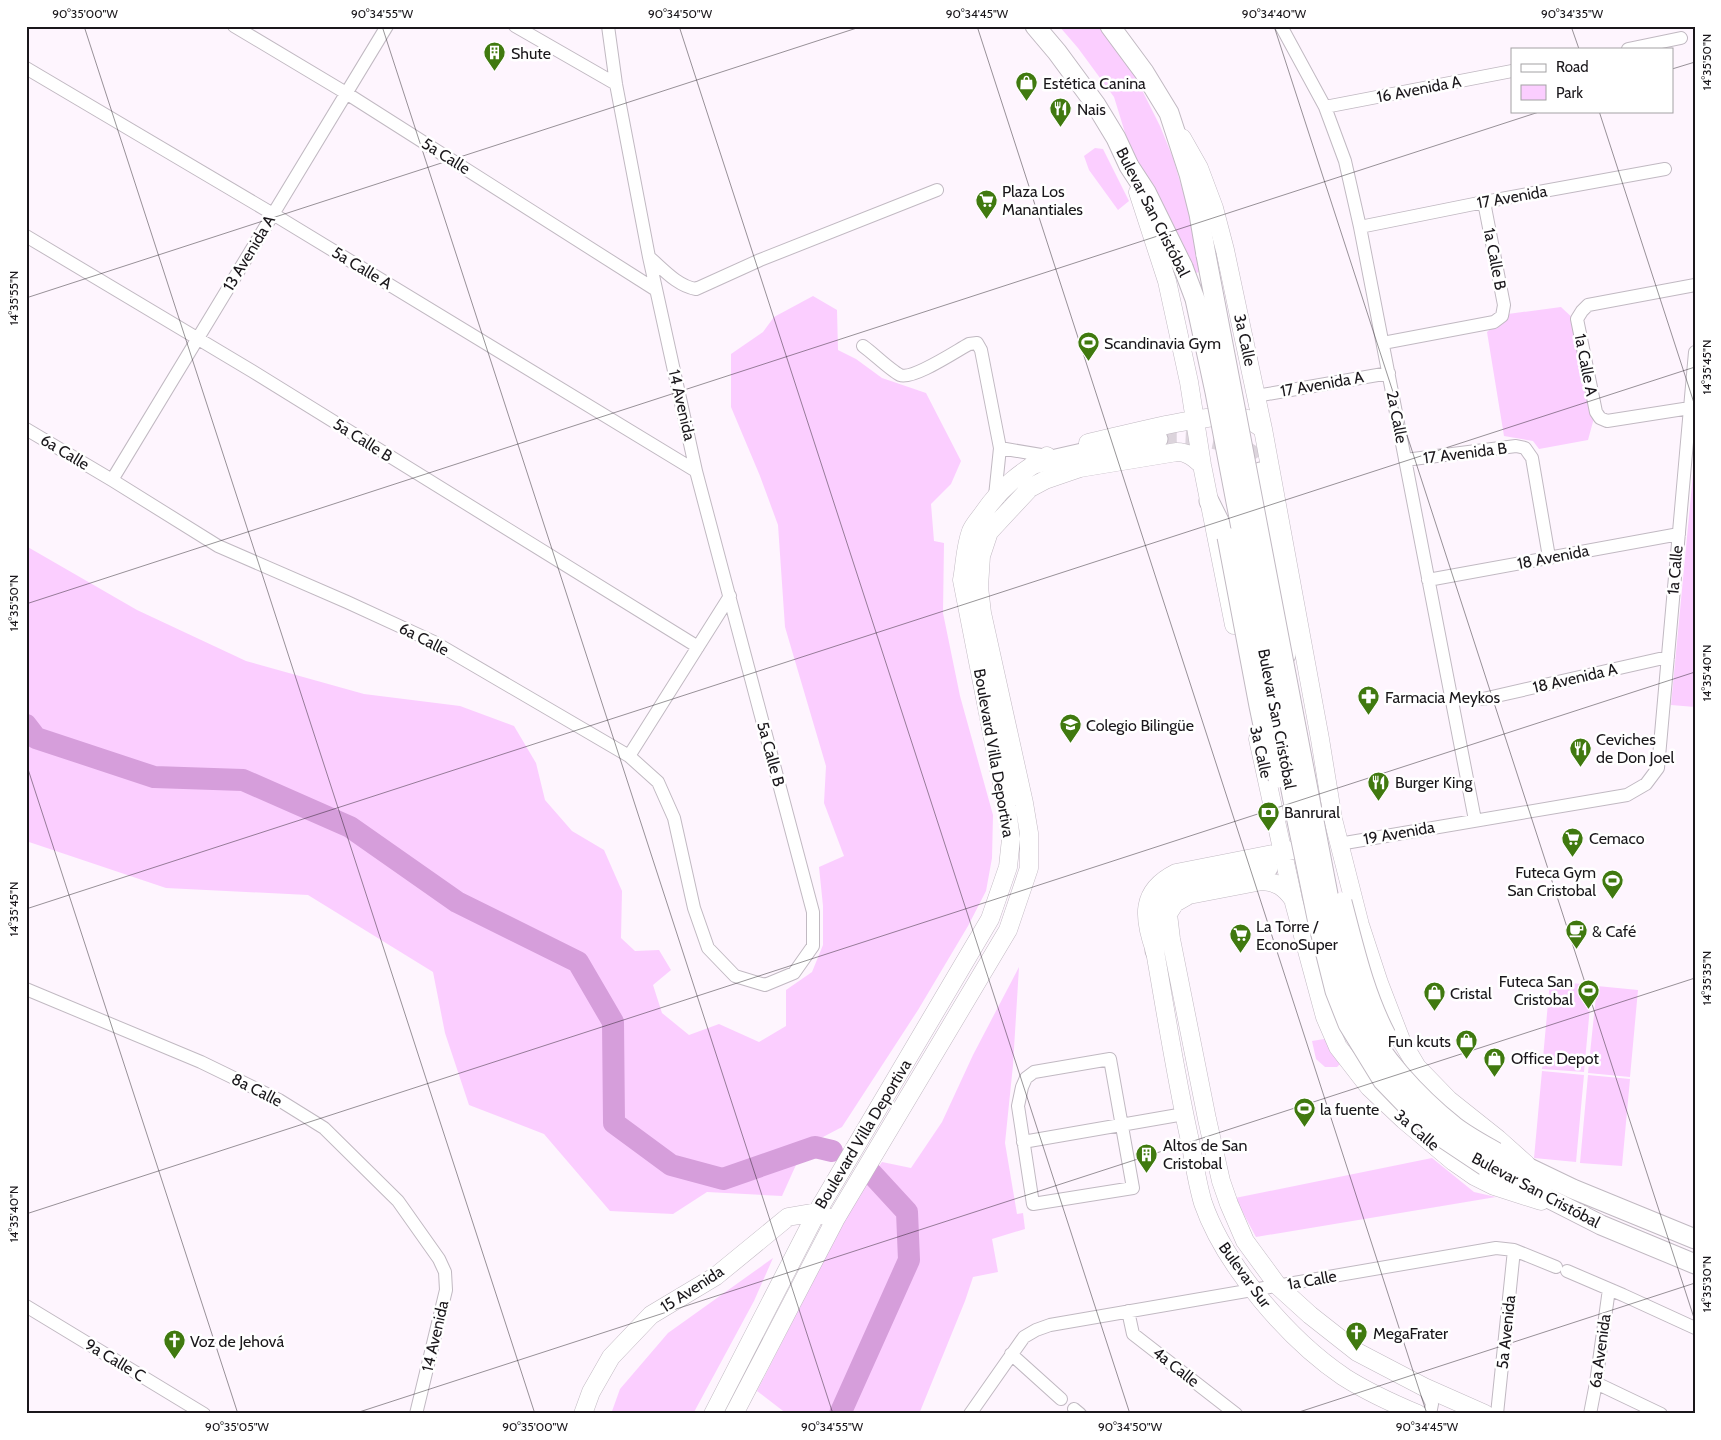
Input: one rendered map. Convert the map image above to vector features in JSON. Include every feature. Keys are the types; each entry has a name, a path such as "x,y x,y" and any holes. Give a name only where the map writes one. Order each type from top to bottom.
{"main road":[{"name":"Bulevar San Cristóbal","path":"1035,26 1091,98 1116,138 1129,166 1146,192 1183,267 1195,299 1215,392 1318,923 1335,991 1348,1024 1383,1081 1414,1113 1443,1138 1491,1159 1576,1212 1601,1225 1695,1264"},
{"name":"Bulevar San Cristóbal","path":"1110,26 1144,72 1169,113 1189,174 1199,214 1335,932 1359,1011 1371,1036 1425,1101 1491,1159 1530,1168 1695,1239"},
{"name":"3a Calle","path":"1169,113 1200,168 1214,208 1225,250 1263,429 1328,795 1360,925 1379,983 1401,1040 1418,1067 1449,1100 1498,1139 1530,1168"},
{"name":"3a Calle","path":"1129,166 1166,276 1189,382 1209,501 1292,899 1325,1017 1338,1047 1368,1087 1454,1162 1474,1176 1494,1186 1576,1212"},
{"path":"1189,382 1202,383 1216,380 1238,364 1247,350"},
{"name":"Boulevard Villa Deportiva","path":"734,1414 835,1220 1008,930 1029,868 1029,833 1024,803 962,580 967,546 972,529 995,496 1019,474 1040,460 1072,446 1224,415 1246,419 1263,429"},
{"path":"1040,460 1158,439"},
{"name":"Boulevard Villa Deportiva","path":"712,1414 817,1212 990,919 1008,867 1011,839 986,665 979,587 981,556 990,532 1030,488 1045,480 1080,468 1177,452 1184,452 1190,455 1202,465"},
{"path":"1260,472 1285,602 1287,646 1284,668"},
{"path":"1209,501 1227,537 1267,744 1275,773 1296,816"},
{"path":"1256,729 1260,733 1268,735 1289,732 1308,715 1313,703"},
{"name":"19 Avenida","path":"1154,888 1164,878 1176,872 1283,852 1339,844"},
{"path":"1155,951 1159,907 1171,890 1180,886 1268,868"},
{"name":"Bulevar Sur","path":"1292,899 1286,889 1278,884 1262,881 1189,895 1175,903 1168,914 1171,939 1205,1110 1221,1181 1229,1204 1245,1242 1278,1286 1310,1315 1357,1352 1424,1387 1485,1414"},
{"name":"Bulevar Sur","path":"1154,888 1148,901 1146,913 1148,930 1155,951 1184,1114 1203,1202 1217,1236 1233,1263 1253,1290 1299,1342 1344,1377 1403,1410 1418,1414"},
{"path":"1342,902 1363,982 1375,1015 1388,1039 1397,1069"},
{"path":"1325,1017 1362,1004 1373,998 1379,983"},
{"path":"817,1212 835,1220"},
{"name":"15 Avenida","path":"583,1414 591,1392 611,1357 651,1315 716,1276 788,1217 817,1212"}],"street":[{"name":"5a Calle","path":"234,26 346,93 656,290"},
{"name":"13 Avenida A","path":"112,480 387,26"},
{"path":"515,26 616,84"},
{"name":"14 Avenida","path":"608,26 616,84 656,290 696,471 730,596"},
{"name":"2a Calle","path":"1281,26 1325,107 1345,161 1360,227 1475,820"},
{"path":"1633,48 1682,38"},
{"name":"5a Calle A","path":"26,68 273,214 696,471"},
{"name":"16 Avenida A","path":"1325,107 1511,71"},
{"name":"17 Avenida","path":"1360,227 1665,169"},
{"path":"649,256 679,282 689,288 696,289 760,260 937,190"},
{"name":"1a Calle B","path":"1383,344 1494,322 1502,316 1504,304 1484,202"},
{"name":"5a Calle B","path":"26,236 698,647"},
{"name":"1a Calle A","path":"1690,408 1607,421 1600,418 1596,412 1578,319 1588,305 1695,285"},
{"path":"863,346 900,374 908,376 969,344 977,343 1000,448 995,496"},
{"name":"1a Calle","path":"1646,784 1658,768 1695,352"},
{"name":"17 Avenida A","path":"1256,396 1388,373"},
{"name":"6a Calle","path":"26,429 218,546 434,642 630,756 658,782 674,818 694,908 708,948"},
{"name":"17 Avenida B","path":"1405,460 1516,446 1525,448 1532,458 1549,557"},
{"path":"1000,448 1040,460"},
{"name":"18 Avenida","path":"1428,580 1679,534"},
{"path":"630,756 730,596"},
{"name":"5a Calle B","path":"708,948 735,976 765,984 794,973 813,946 813,912 730,596"},
{"name":"18 Avenida A","path":"1483,699 1668,656"},
{"name":"19 Avenida","path":"1339,844 1627,795 1646,784"},
{"name":"8a Calle","path":"26,989 200,1062 279,1100 324,1128 398,1201 439,1259"},
{"path":"1110,1059 1122,1125 1133,1188 1033,1204 1018,1106 1026,1078 1034,1072 1110,1059"},
{"path":"1023,1142 1184,1114"},
{"name":"1a Calle","path":"1011,1354 1024,1337 1050,1325 1496,1248 1514,1250 1609,1289 1695,1328"},
{"name":"5a Avenida","path":"1497,1414 1514,1250"},
{"name":"14 Avenida","path":"416,1414 446,1290 445,1272 439,1259"},
{"name":"6a Avenida","path":"1590,1414 1609,1289"},
{"name":"9a Calle C","path":"26,1306 204,1414"},
{"name":"4a Calle","path":"1128,1311 1133,1334 1236,1414"},
{"path":"970,1414 1011,1354 1062,1399"},
{"path":"1596,1383 1661,1414"},
{"path":"1424,1387 1432,1404 1430,1414"}],"green space":[{"path":"1059,26 1099,26 1134,74 1160,126 1173,158 1187,205 1200,272 1195,273 1134,162 1114,97 1078,48"},
{"path":"1095,148 1103,149 1129,201 1118,210 1089,170 1084,156"},
{"path":"813,296 837,310 838,350 856,359 882,378 926,393 961,461 951,484 931,504 934,541 944,543 943,613 960,696 993,815 992,858 986,891 968,926 918,1010 842,1127 804,1147 782,1196 707,1192 673,1214 610,1211 544,1134 469,1105 445,1033 433,972 308,895 166,888 26,841 26,546 137,610 246,661 364,694 460,706 514,726 536,763 545,800 572,831 604,850 622,891 621,938 635,951 659,950 671,970 653,985 662,1013 689,1035 719,1024 759,1042 786,1026 786,990 812,972 823,945 823,906 819,867 844,856 824,803 826,766 785,627 778,525 731,407 731,354 763,332 774,317"},
{"path":"1561,307 1578,323 1594,418 1588,440 1539,449 1533,441 1504,436 1487,332 1508,314"},
{"path":"1695,453 1695,707 1671,705"},
{"path":"1019,967 1013,1065 1005,1143 1017,1214 1023,1213 1025,1229 992,1239 998,1272 973,1277 919,1414 787,1414 757,1391 854,1201 882,1162 911,1168 942,1122 973,1055"},
{"path":"1550,981 1592,985 1584,1072 1542,1069"},
{"path":"1597,986 1638,990 1630,1077 1588,1073"},
{"name":"la fuente","path":"1330,1038 1342,1062 1337,1067 1325,1067 1316,1059 1312,1041"},
{"path":"1542,1071 1584,1075 1576,1162 1534,1158"},
{"path":"1588,1075 1630,1079 1622,1166 1580,1163"},
{"path":"1432,1158 1474,1192 1496,1197 1256,1237 1235,1198"},
{"path":"773,1258 754,1301 693,1414 611,1414 620,1389 668,1333"}],"waterway":[{"path":"26,725 36,738 154,777 243,780 350,827 457,902 578,962 613,1022 614,1123 671,1165 723,1179 815,1147 832,1151"},
{"path":"840,1414 909,1260 907,1212 872,1174"}],"tunnel":[{"path":"1158,439 1185,436 1208,438 1232,444 1251,454 1256,460 1260,472"}],"place":[{"name":"Shute","path":"495,72"},
{"name":"Estética Canina","path":"1027,102"},
{"name":"Nais","path":"1061,128"},
{"name":"Plaza Los Manantiales","path":"986,219"},
{"name":"Scandinavia Gym","path":"1088,362"},
{"name":"Farmacia Meykos","path":"1369,716"},
{"name":"Colegio Bilingüe","path":"1070,744"},
{"name":"Ceviches de Don Joel","path":"1580,767"},
{"name":"Burger King","path":"1379,801"},
{"name":"Banrural","path":"1268,831"},
{"name":"Cemaco","path":"1573,857"},
{"name":"Futeca Gym San Cristobal","path":"1612,900"},
{"name":"& Café","path":"1576,950"},
{"name":"La Torre / EconoSuper","path":"1240,954"},
{"name":"Futeca San Cristobal","path":"1589,1009"},
{"name":"Cristal","path":"1434,1012"},
{"name":"Fun kcuts","path":"1467,1060"},
{"name":"Office Depot","path":"1495,1077"},
{"name":"la fuente","path":"1304,1128"},
{"name":"Altos de San Cristobal","path":"1147,1173"},
{"name":"MegaFrater","path":"1357,1352"},
{"name":"Voz de Jehová","path":"174,1360"}]}
